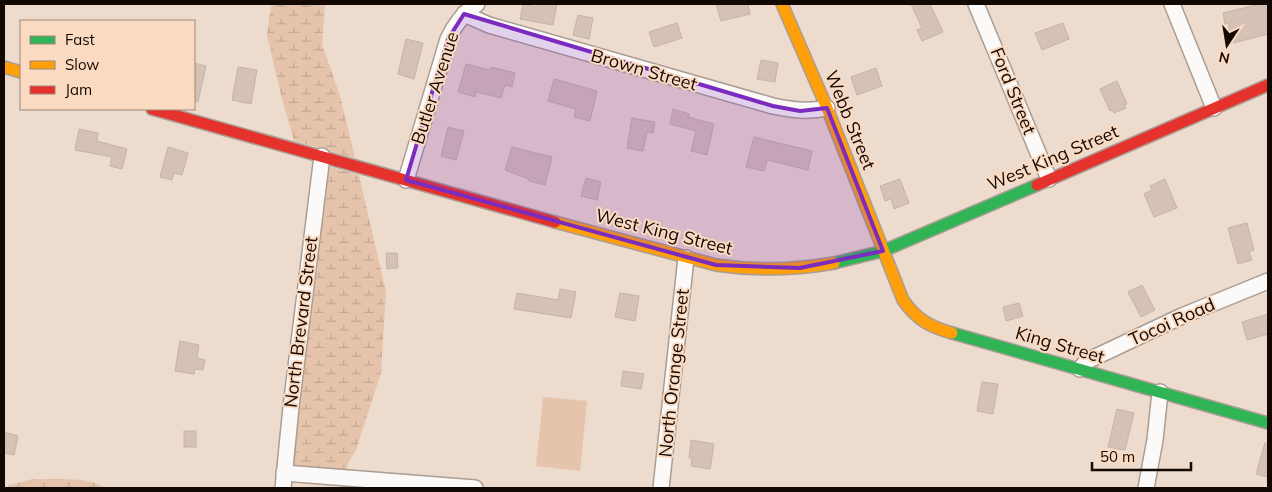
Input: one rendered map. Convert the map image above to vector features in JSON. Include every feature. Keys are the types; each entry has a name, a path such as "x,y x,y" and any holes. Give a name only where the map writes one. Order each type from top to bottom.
{"main road":[{"name":"Webb Street","path":"782,4 827,108 882,250"},
{"path":"4,67 20,72"},
{"name":"West King Street","path":"156,110 686,258 716,265 783,269 834,263 882,250 1049,180 1268,84"},
{"name":"King Street","path":"882,250 903,300 914,315 929,326 1268,423"}],"street":[{"name":"Butler Avenue","path":"406,180 448,39 456,22 476,4"},
{"name":"Ford Street","path":"976,4 1049,180"},
{"path":"1172,4 1214,108"},
{"name":"Brown Street","path":"464,14 499,28 773,106 800,111 827,108"},
{"name":"North Brevard Street","path":"283,488 322,156"},
{"name":"North Orange Street","path":"661,488 686,258"},
{"name":"Tocoi Road","path":"1080,369 1087,361 1159,327 1268,281"},
{"path":"1146,488 1155,440 1160,392"},
{"path":"284,472 475,488"}],"highlighted area":[{"path":"464,14 773,106 800,111 827,108 883,251 800,268 716,265 406,180 448,39"}],"green space":[{"path":"271,4 325,4 322,44 340,96 355,158 294,141 267,35"},
{"path":"327,166 359,175 386,292 381,373 356,450 348,463 347,470 292,465 304,347 318,267 318,231"},
{"path":"543,397 587,401 580,471 536,466"},
{"path":"33,479 80,480 98,484 104,488 7,488 9,485"}],"building":[{"path":"523,4 538,7 538,4 557,4 553,25 520,19"},
{"path":"716,4 748,4 750,14 721,21"},
{"path":"911,4 930,4 943,32 922,41 917,30 922,28"},
{"path":"1260,4 1268,4 1268,34 1233,43 1228,23 1225,24 1223,13"},
{"path":"578,15 593,18 589,39 573,35"},
{"path":"677,23 682,38 654,47 649,32"},
{"path":"1063,23 1069,39 1042,50 1035,33"},
{"path":"406,39 423,43 414,79 398,74"},
{"path":"761,60 778,63 775,82 757,79"},
{"path":"195,63 206,66 198,102 195,101"},
{"path":"466,64 490,70 491,67 515,73 512,87 505,85 501,98 476,92 475,97 458,92"},
{"path":"238,67 257,70 251,104 232,100"},
{"path":"876,68 882,86 857,95 851,77"},
{"path":"554,79 597,91 590,121 574,117 576,109 548,101"},
{"path":"1117,81 1127,104 1124,105 1126,108 1114,113 1112,110 1110,111 1100,89"},
{"path":"673,109 689,114 688,117 714,124 707,155 691,151 696,131 670,124"},
{"path":"632,118 655,122 653,133 647,132 643,151 627,148"},
{"path":"448,127 464,131 456,160 441,156"},
{"path":"79,129 98,133 97,141 127,149 122,169 110,166 112,157 75,150"},
{"path":"754,137 812,151 808,170 767,160 764,171 746,167"},
{"path":"168,147 188,153 182,175 174,173 172,180 160,177"},
{"path":"512,147 552,157 545,185 529,181 529,179 505,170"},
{"path":"586,178 601,182 597,200 581,196"},
{"path":"900,179 909,203 894,209 891,199 885,201 880,186"},
{"path":"1165,179 1177,208 1154,217 1144,194 1152,190 1150,186"},
{"path":"1247,223 1254,250 1249,252 1252,260 1238,264 1228,228"},
{"path":"386,253 397,253 398,268 387,269"},
{"path":"1142,285 1155,310 1141,317 1128,292"},
{"path":"560,289 576,292 571,318 514,309 517,293 558,300"},
{"path":"620,293 639,296 635,321 615,317"},
{"path":"1019,303 1023,316 1006,321 1003,307"},
{"path":"1268,314 1268,334 1247,340 1242,322"},
{"path":"180,341 199,345 197,358 205,360 203,370 195,369 194,374 175,371"},
{"path":"623,371 644,374 641,389 621,386"},
{"path":"982,382 998,384 993,414 977,411"},
{"path":"1117,409 1134,413 1125,450 1108,447"},
{"path":"184,431 196,431 196,447 184,447"},
{"path":"4,432 18,436 14,455 4,453"},
{"path":"691,440 714,444 710,469 691,466 692,458 689,458"},
{"path":"1265,443 1268,443 1268,477 1256,474"}],"traffic: fast":[{"path":"834,263 883,251 1037,185"},
{"path":"952,333 1268,423"}],"traffic: slow":[{"path":"782,4 827,108 903,300 918,317 937,328 952,333"},
{"path":"4,67 20,72"},
{"path":"555,222 716,265 775,269 834,263"}],"traffic: jam":[{"path":"1037,185 1268,85"},
{"path":"156,110 555,222"}]}
